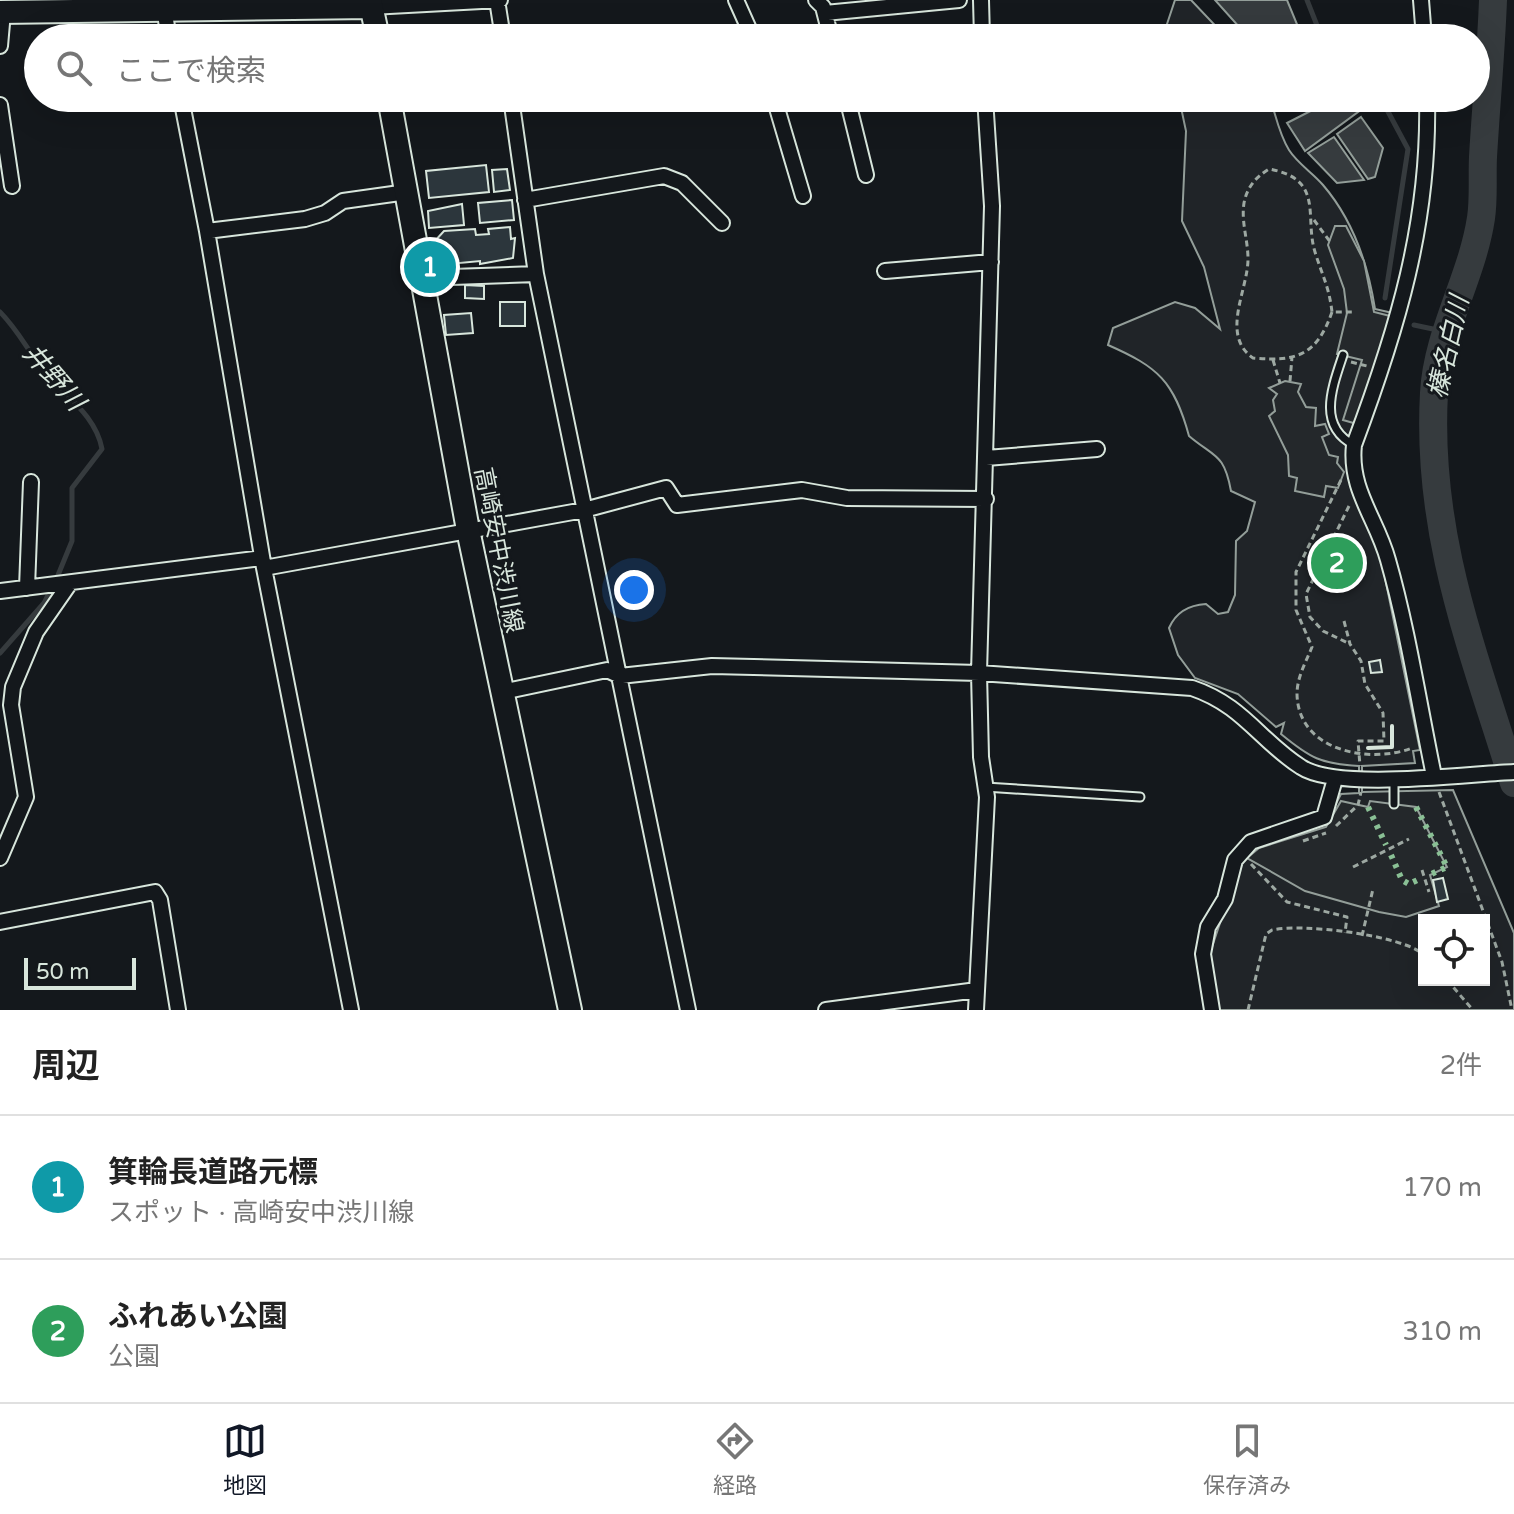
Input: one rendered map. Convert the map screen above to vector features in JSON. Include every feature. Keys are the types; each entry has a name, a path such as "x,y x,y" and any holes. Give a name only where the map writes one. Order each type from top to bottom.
{"main road":[{"path":"2,12 371,3 375,24"},
{"name":"高崎安中渋川線","path":"392,112 468,530 570,1010"}],"street":[{"path":"371,3 499,0 502,24"},
{"path":"736,0 747,24"},
{"path":"816,0 825,13 828,24"},
{"path":"825,13 959,0"},
{"path":"981,0 982,24"},
{"path":"1421,0 1423,24"},
{"path":"0,46 2,12"},
{"path":"0,105 12,186"},
{"path":"184,112 263,563 351,1010"},
{"path":"513,112 536,274 688,1010"},
{"path":"778,112 803,196"},
{"path":"850,112 866,175"},
{"path":"976,1010 985,787 979,673 992,206 986,112"},
{"path":"1426,112 1423,179 1411,269 1386,359 1354,445 1353,470 1359,493 1388,557 1437,779"},
{"path":"525,200 664,176 682,183 722,223"},
{"path":"207,231 305,219 325,213 343,201 407,192"},
{"path":"885,271 991,262"},
{"path":"423,278 536,274"},
{"path":"986,458 1097,449"},
{"path":"27,588 31,482"},
{"path":"0,591 263,563 584,510 666,488 677,505 802,490 847,498 986,499"},
{"path":"0,858 26,797 11,705 13,687 36,632 66,584"},
{"path":"502,692 607,670 620,676 712,666 979,673 1192,688 1212,694 1241,713 1301,768 1335,779 1437,779 1514,772"},
{"path":"1212,1010 1203,954 1208,927 1225,899 1235,860 1251,842 1316,826 1327,813 1335,779"},
{"path":"0,922 155,892 178,1010"},
{"path":"826,1010 977,990"}],"lane":[{"path":"1343,355 1332,387 1330,414 1334,429 1354,445"},
{"path":"1394,777 1394,804"},
{"path":"985,787 1140,797"}],"path":[{"path":"1269,169 1280,171 1303,189 1312,206 1314,251 1328,279 1332,312 1321,340 1292,357 1273,360 1248,355 1236,326 1248,257 1244,202 1250,186 1269,169"},
{"path":"1313,219 1331,243"},
{"path":"1332,312 1352,312"},
{"path":"1290,381 1292,357"},
{"path":"1273,360 1280,383"},
{"path":"1351,362 1362,365"},
{"path":"1353,470 1344,472 1296,572 1293,591 1296,610 1312,647 1297,696 1303,717 1330,745 1359,756 1399,754 1416,747"},
{"path":"1350,644 1323,631 1310,617 1306,594 1311,590 1327,545 1355,497"},
{"path":"1344,621 1350,644 1361,661 1365,684 1383,713 1384,741 1358,741 1360,770"},
{"path":"1437,779 1502,962 1512,1010"},
{"path":"1358,805 1361,788"},
{"path":"1353,867 1409,839"},
{"path":"1251,861 1250,868 1287,902 1347,917 1345,933"},
{"path":"1422,870 1429,892"},
{"path":"1362,936 1373,889"},
{"path":"1248,1010 1266,934 1285,927 1322,927 1407,946 1418,952"},
{"path":"1452,986 1473,1010"}],"shaded area":[{"path":"1175,0 1191,0 1214,24 1167,24"},
{"path":"1215,0 1287,0 1297,24 1236,24"},
{"path":"1182,112 1274,112 1289,150 1323,185 1351,228 1363,259 1375,309 1397,314 1347,460 1352,487 1380,553 1420,750 1413,751 1415,763 1362,766 1362,792 1453,790 1514,933 1514,1010 1217,1010 1210,953 1242,857 1257,845 1327,821 1341,794 1359,793 1359,766 1335,764 1308,754 1281,734 1284,723 1276,727 1238,694 1195,678 1178,655 1169,628 1179,614 1194,606 1206,604 1218,614 1228,612 1235,595 1236,541 1247,531 1255,502 1231,491 1221,463 1189,436 1177,402 1162,378 1140,361 1108,345 1113,328 1175,302 1195,308 1220,329 1204,267 1182,221 1186,131"},
{"path":"1309,112 1358,112 1305,151 1287,123"},
{"path":"1361,117 1383,148 1375,177 1368,179 1337,134"},
{"path":"1334,137 1364,180 1337,183 1308,153"},
{"path":"1335,226 1346,226 1364,261 1374,312 1394,317 1357,424 1343,420 1362,360 1337,354 1347,313 1344,289 1328,245"},
{"path":"1285,381 1301,384 1298,392 1306,407 1316,408 1315,426 1325,424 1329,434 1322,437 1329,455 1338,457 1337,463 1344,472 1338,488 1326,486 1324,497 1295,491 1297,478 1289,476 1288,455 1269,416 1275,411 1273,400 1277,394 1269,388"},
{"path":"1341,801 1368,807 1370,801 1416,807 1447,867 1430,875 1439,906 1406,917 1379,912 1305,891 1247,858 1259,848 1326,827"}],"building":[{"path":"486,165 489,192 429,198 426,171"},
{"path":"507,169 510,190 494,192 492,170"},
{"path":"512,200 514,220 480,223 478,203"},
{"path":"462,204 464,225 429,228 428,211"},
{"path":"510,227 511,239 515,238 513,258 480,264 480,261 449,264 434,254 434,242 444,231 475,229 476,235 489,234 488,229"},
{"path":"465,285 484,286 484,299 465,298"},
{"path":"500,302 525,302 525,326 500,326"},
{"path":"471,313 473,333 446,335 444,315"},
{"path":"1380,660 1382,672 1371,673 1369,662"},
{"path":"1443,878 1448,899 1437,902 1433,880"}],"waterway":[{"path":"1307,0 1316,24"},
{"name":"榛名白川","path":"1490,47 1493,0"},
{"path":"1385,298 1408,149 1388,112"},
{"name":"榛名白川","path":"1486,112 1481,218 1477,240 1441,349 1434,393 1433,445 1437,495 1456,591 1514,783"},
{"name":"井野川","path":"0,312 42,368 86,415 102,449 72,488 72,541 56,580"},
{"path":"1414,325 1447,332"},
{"name":"井野川","path":"0,653 44,603 51,589"}],"hedge":[{"path":"1368,807 1386,845"},
{"path":"1416,807 1447,867 1429,875"},
{"path":"1391,855 1402,880 1409,884 1422,878"}],"wall":[{"path":"1368,748 1392,747 1392,726"}],"place":[{"name":"箕輪長道路元標","path":"430,267"},
{"name":"ふれあい公園","path":"1337,563"}]}
